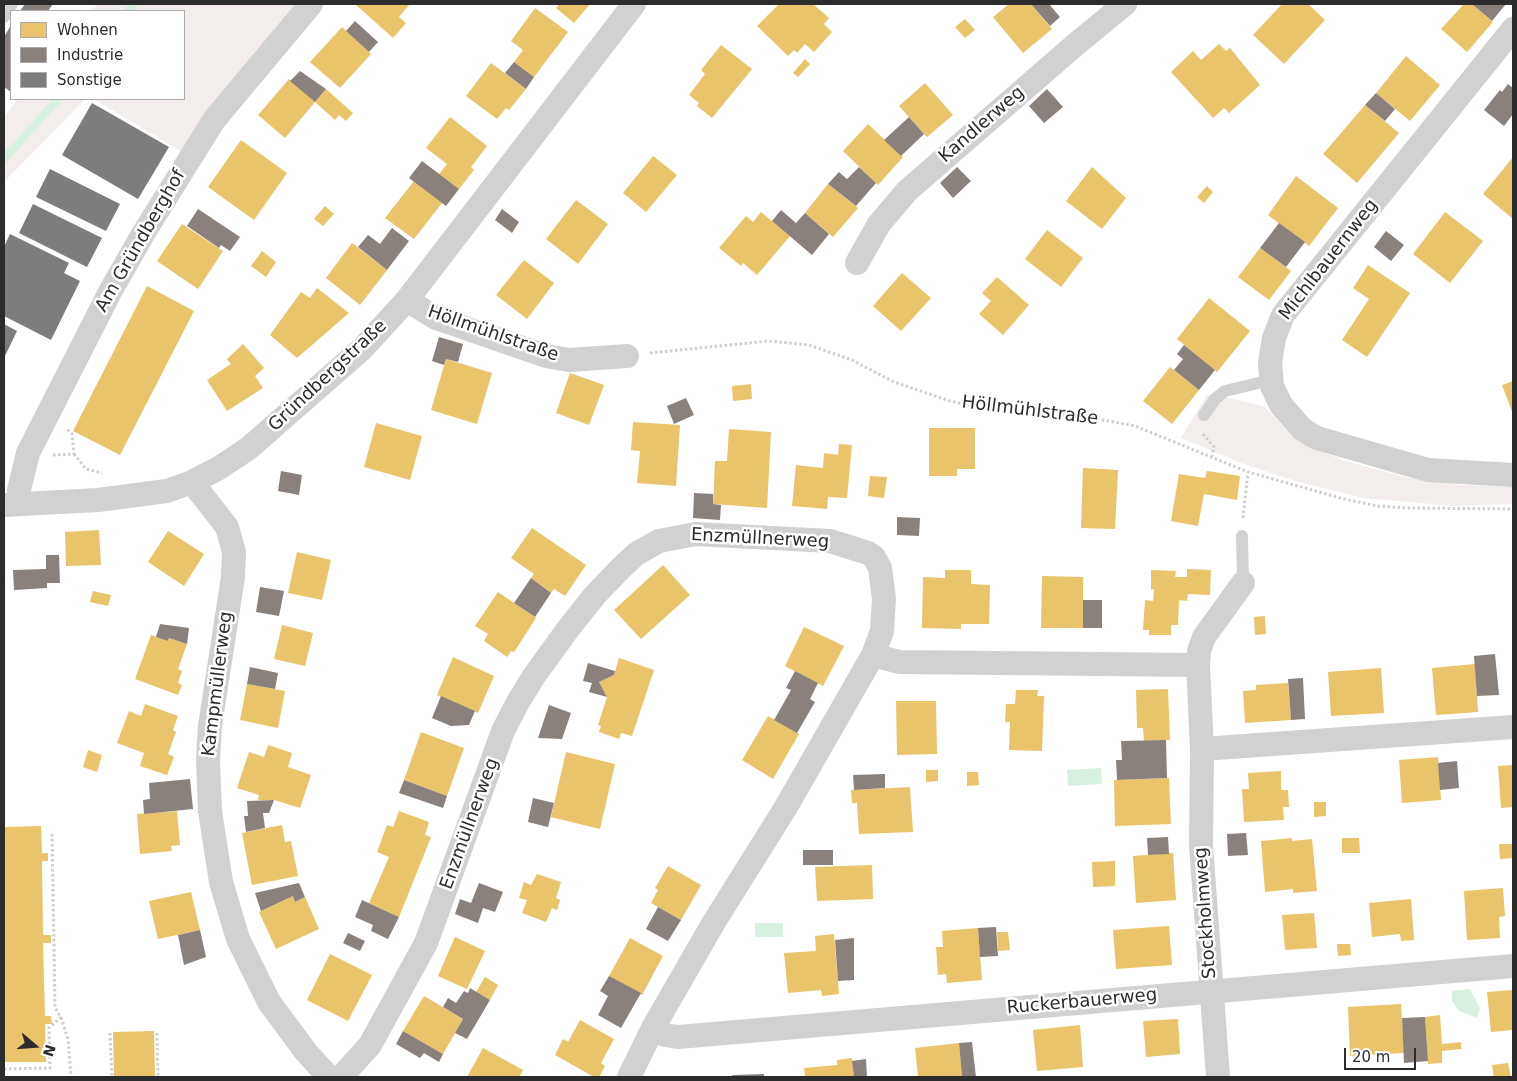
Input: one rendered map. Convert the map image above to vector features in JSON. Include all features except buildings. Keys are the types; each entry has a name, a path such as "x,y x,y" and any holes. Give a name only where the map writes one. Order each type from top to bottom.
{"street":[{"name":"Am Gründberghof","path":"12,504 18,490 28,453 111,290 142,234 188,159 220,112 311,4"},
{"name":"Gründbergstraße","path":"12,504 136,497 167,491 192,482 231,460 280,422 362,349 407,300 634,4"},
{"name":"Kandlerweg","path":"858,263 879,224 907,191 1068,50 1125,4"},
{"name":"Michlbauernweg","path":"1513,29 1283,315 1271,350 1271,380 1274,392 1286,412 1302,429 1317,438 1428,470 1513,475"},
{"name":"Höllmühlstraße","path":"407,300 436,318 546,356 569,360 627,356"},
{"name":"Kampmüllerweg","path":"192,482 227,527 234,552 233,577 210,726 208,761 210,811 221,882 238,939 269,1002 306,1052 329,1077"},
{"name":"Enzmüllnerweg","path":"341,1077 361,1056 382,1026 426,943 503,731 518,702 534,676 573,622 595,595 636,554 669,538 715,534 830,541 868,553 874,557 880,568 884,599 882,631 873,655 799,785 714,922 653,1028 629,1077"},
{"name":"Stockholmweg","path":"1218,1077 1201,846 1202,750 1198,666 1199,651 1204,637 1243,583"},
{"path":"873,655 899,662 1198,666"},
{"path":"1202,750 1513,727"},
{"name":"Ruckerbauerweg","path":"653,1028 665,1035 678,1037 1212,990 1513,966"}],"lane":[{"path":"4,17 12,4"},
{"path":"1204,415 1215,399 1225,391 1271,380"},
{"path":"1242,536 1243,583"}],"path":[{"name":"Höllmühlstraße","path":"627,356 768,341 808,345 852,360 894,382 950,401 988,409 1082,416 1112,421 1160,435 1248,472 1311,491 1378,506 1439,510 1513,509"},
{"path":"1212,456 1214,447"},
{"path":"74,454 86,469 95,473 110,474"},
{"path":"1242,536 1248,472"},
{"path":"52,834 54,1007 61,1017 68,1039 71,1077"},
{"path":"4,1069 50,1068 50,1028 61,1017"},
{"path":"110,1033 112,1077"},
{"path":"156,1033 158,1077"}],"shaded area":[{"path":"98,4 299,4 256,51 182,152 96,100 185,100 185,10 92,10"},
{"path":"17,100 84,100 4,182 4,117"},
{"path":"1207,395 1235,399 1265,407 1289,433 1312,448 1346,461 1409,478 1459,485 1513,487 1513,504 1454,506 1363,498 1295,481 1241,463 1181,438"},
{"path":"1101,768 1102,784 1068,786 1067,770"},
{"path":"755,923 783,923 783,937 755,937"},
{"path":"1470,989 1480,1008 1477,1018 1459,1011 1452,1001 1452,991"}],"waterway":[{"path":"129,10 134,4"},
{"path":"4,159 57,100"}]}
